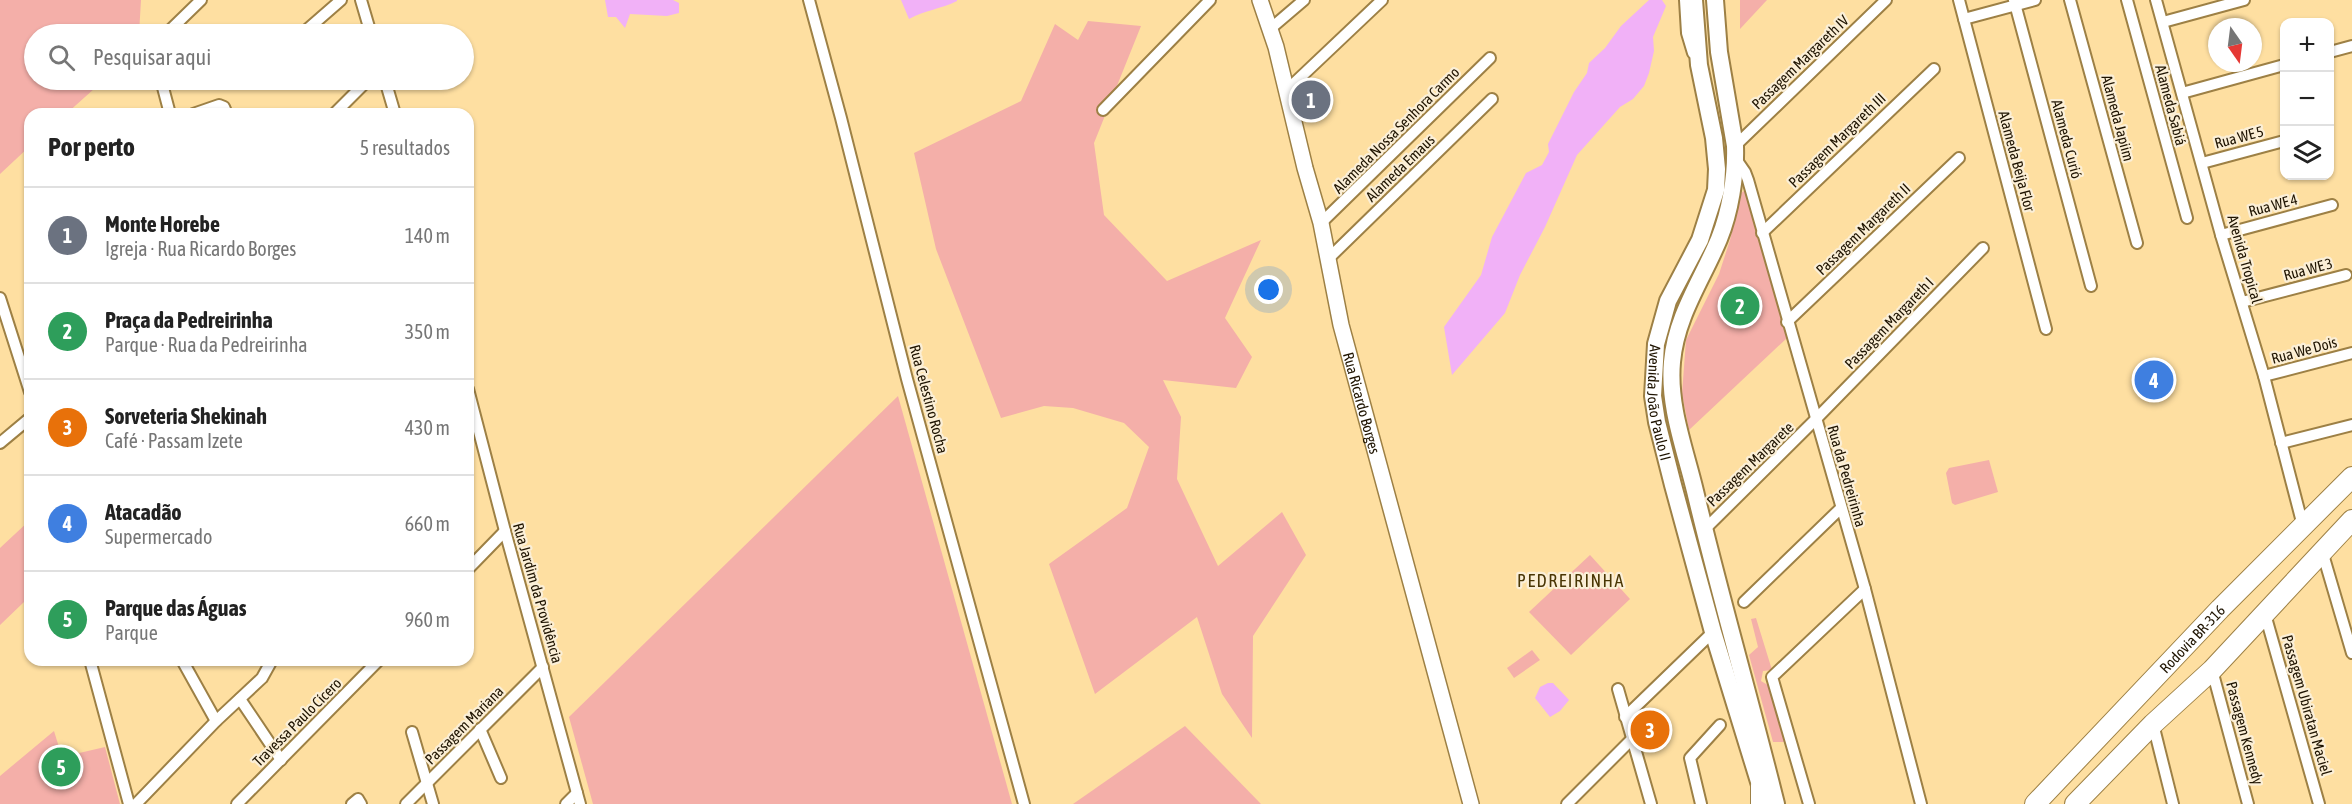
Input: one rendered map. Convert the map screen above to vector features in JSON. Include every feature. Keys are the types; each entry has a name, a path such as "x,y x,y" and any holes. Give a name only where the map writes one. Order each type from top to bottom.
{"highway":[{"name":"Rodovia BR-316","path":"2035,804 2352,477"},
{"path":"2075,804 2152,724 2212,670 2352,520"}],"main road":[{"name":"Avenida João Paulo II","path":"1694,0 1699,65 1714,138 1717,169 1716,190 1700,240 1668,301 1656,344 1653,396 1673,485 1713,632 1763,798"},
{"name":"Avenida João Paulo II","path":"1715,0 1719,52 1736,152 1729,202 1720,237 1686,307 1677,334 1672,363 1673,398 1704,530 1776,804"}],"street":[{"path":"176,24 201,0"},
{"path":"313,24 341,0"},
{"path":"362,0 368,24"},
{"name":"Rua Celestino Rocha","path":"809,0 907,379 1024,804"},
{"path":"1102,110 1210,0"},
{"name":"Rua Ricardo Borges","path":"1260,0 1287,90 1305,168 1322,223 1341,325 1471,804"},
{"path":"1270,29 1304,0"},
{"path":"1287,90 1382,0"},
{"path":"1685,0 1687,33 1699,65"},
{"name":"Passagem Margareth IV","path":"1736,152 1886,0"},
{"name":"Alameda Beija Flor","path":"1959,0 2046,330"},
{"path":"1964,19 2015,3 2035,0"},
{"name":"Alameda Japiim","path":"2070,0 2137,243"},
{"name":"Alameda Sabiá","path":"2127,0 2187,218"},
{"name":"Avenida Tropical","path":"2156,0 2221,235 2264,376 2303,526"},
{"path":"2163,22 2242,0"},
{"name":"Alameda Curió","path":"2015,3 2091,286"},
{"path":"2334,51 2352,46"},
{"name":"Alameda Nossa Senhora Carmo","path":"1322,223 1490,58"},
{"path":"2182,93 2280,66"},
{"name":"Passagem Margareth III","path":"1762,233 1934,69"},
{"path":"164,90 168,108"},
{"path":"340,108 358,90"},
{"path":"388,90 393,108"},
{"name":"Alameda Emaus","path":"1329,258 1492,99"},
{"name":"Rua WE 5","path":"2202,163 2280,142"},
{"name":"Rua da Pedreirinha","path":"1736,152 1745,172 1840,509 1865,589 1921,804"},
{"name":"Passagem Margareth II","path":"1787,322 1959,158"},
{"name":"Rua WE 4","path":"2221,235 2332,205"},
{"name":"Passagem Margareth I","path":"1816,420 1983,248"},
{"name":"Rua WE 3","path":"2242,302 2346,275"},
{"path":"0,298 24,373"},
{"name":"Rua We Dois","path":"2264,376 2352,353"},
{"name":"Rua Jardim da Providência","path":"474,412 579,798"},
{"name":"Passagem Margarete","path":"1704,530 1816,420"},
{"path":"0,443 24,425"},
{"path":"2281,443 2352,425"},
{"path":"1744,602 1840,509"},
{"path":"474,563 505,531"},
{"path":"2322,551 2352,653"},
{"path":"1809,804 1772,677 1865,589"},
{"name":"Passagem Ubiratan Maciel","path":"2265,614 2319,804"},
{"path":"1625,717 1713,632"},
{"path":"92,666 129,804"},
{"path":"185,666 216,721"},
{"path":"136,804 216,721 262,678 269,666"},
{"name":"Travessa Paulo Cícero","path":"237,804 373,666"},
{"name":"Passagem Mariana","path":"406,804 543,667"},
{"name":"Passagem Kennedy","path":"2212,670 2248,804"},
{"path":"1618,689 1651,804"},
{"path":"240,699 281,760"},
{"path":"2152,724 2172,804"},
{"path":"1701,804 1689,760 1720,725"},
{"path":"480,729 501,778"},
{"path":"412,732 434,804"},
{"path":"1567,804 1632,739"},
{"path":"566,804 579,798"},
{"path":"352,804 358,799 361,804"}],"shaded area":[{"path":"0,0 141,0 140,24 24,24 24,90 93,90 73,108 24,108 24,152 0,174"},
{"path":"605,0 673,0 679,3 679,13 667,16 630,14 625,28 616,17 608,17"},
{"path":"901,0 957,0 957,1 909,19"},
{"path":"1649,0 1662,0 1666,6 1653,37 1654,51 1644,86 1633,99 1620,107 1577,155 1545,227 1520,275 1505,313 1452,375 1444,327 1481,275 1492,237 1526,173 1542,165 1549,152 1548,144 1574,92 1587,73 1589,63 1605,48 1621,26"},
{"path":"1740,0 1767,0 1740,29"},
{"path":"1088,21 1141,26 1094,143 1104,215 1167,281 1261,240 1225,318 1252,357 1236,388 1163,380 1181,417 1177,479 1218,566 1282,512 1306,555 1253,636 1252,738 1222,694 1197,617 1095,694 1049,564 1127,508 1149,447 1124,423 1073,408 1044,406 1001,418 936,249 914,153 1021,101 1055,24 1078,40"},
{"path":"1745,190 1787,338 1689,430 1682,394 1686,340 1719,274 1730,240 1740,194"},
{"path":"898,396 1012,804 593,804 569,717"},
{"path":"1989,460 1998,492 1955,505 1952,503 1946,473 1949,468"},
{"path":"24,526 24,602 0,625 0,548"},
{"path":"1590,555 1630,599 1571,655 1529,612"},
{"path":"1756,618 1772,670 1763,671 1761,681 1771,687 1785,742 1773,742 1749,655 1758,647 1751,619"},
{"path":"1532,650 1540,660 1514,678 1507,668"},
{"path":"1553,683 1569,700 1560,711 1550,717 1535,698 1540,687"},
{"path":"1185,726 1261,804 1073,804"},
{"path":"54,731 62,757 105,747 120,804 0,804 0,776"}],"place":[{"name":"Monte Horebe","path":"1311,100"},
{"name":"Praça da Pedreirinha","path":"1740,306"},
{"name":"Atacadão","path":"2154,380"},
{"name":"Sorveteria Shekinah","path":"1650,730"},
{"name":"Parque das Águas","path":"61,767"}],"district":[{"name":"PEDREIRINHA","path":"1571,580"}]}
